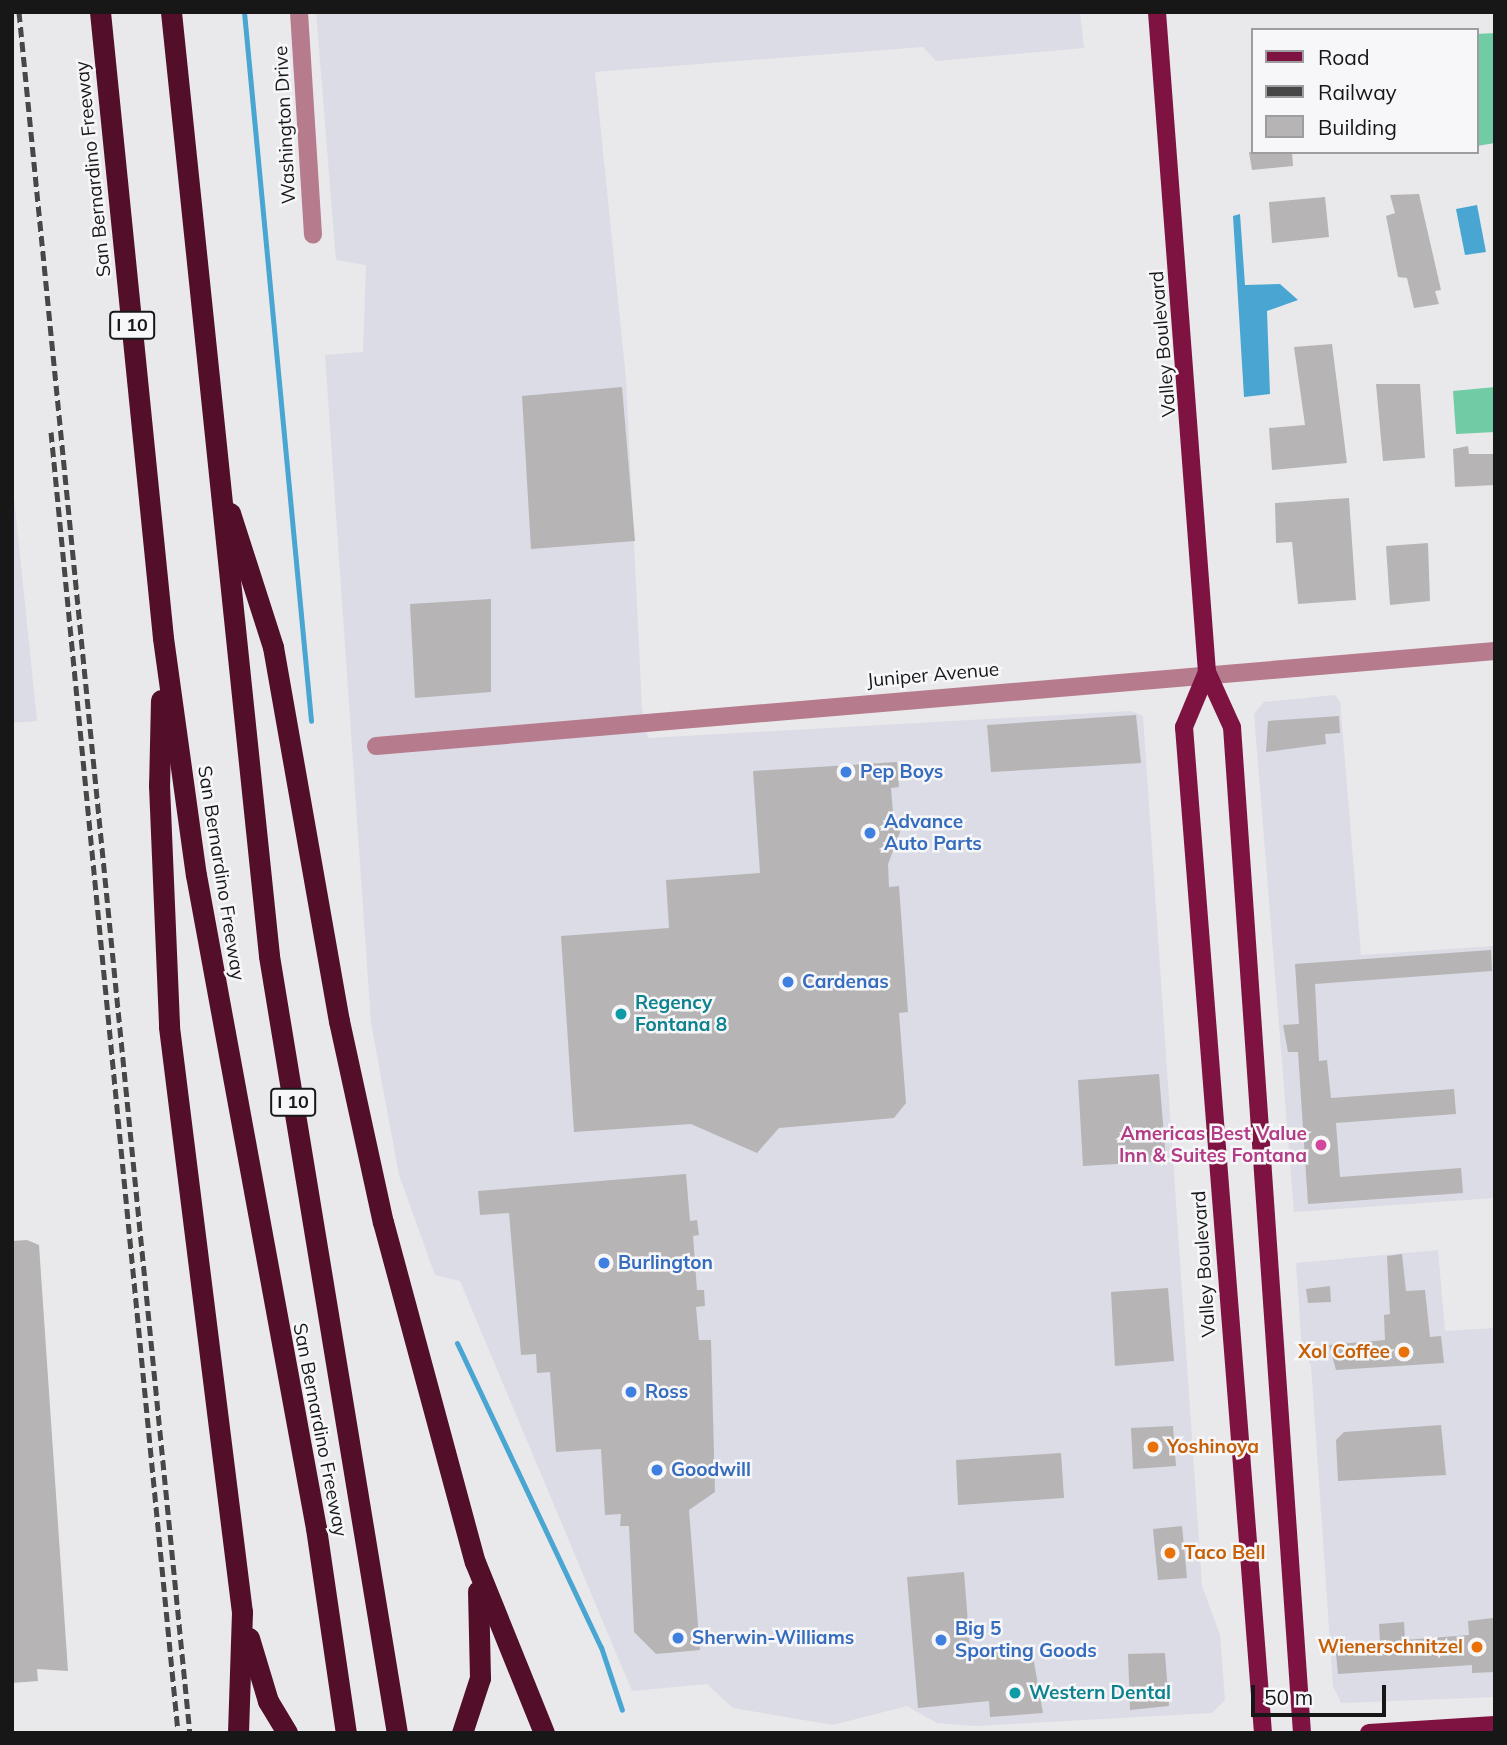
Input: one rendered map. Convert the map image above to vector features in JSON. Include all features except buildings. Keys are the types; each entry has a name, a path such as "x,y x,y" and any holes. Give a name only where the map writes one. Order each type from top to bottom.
{"highway":[{"name":"San Bernardino Freeway","path":"100,12 163,638 196,875 316,1528 346,1733"},
{"name":"San Bernardino Freeway","path":"171,12 216,467 269,956 397,1733"},
{"path":"216,467 273,647 359,1121 475,1562 544,1733"},
{"path":"163,638 159,785 169,1027 242,1612 238,1733"},
{"path":"467,1723 483,1653 475,1562"},
{"path":"242,1612 268,1701 287,1733"}],"main road":[{"name":"Valley Boulevard","path":"1157,12 1207,672 1232,727 1302,1733"},
{"name":"Valley Boulevard","path":"1207,672 1184,727 1263,1733"},
{"path":"1370,1733 1495,1725"}],"street":[{"name":"Washington Drive","path":"299,12 313,235"},
{"name":"Juniper Avenue","path":"376,746 1207,672 1495,651"}],"shaded area":[{"path":"316,12 1080,12 1084,48 936,61 923,47 595,72 626,379 642,708 648,738 1131,711 1143,716 1202,1586 1220,1635 1225,1700 1212,1713 975,1726 937,1723 907,1706 833,1725 733,1708 707,1684 632,1691 460,1281 435,1275 399,1175 371,1023 325,355 363,352 366,265 336,260"},
{"path":"12,477 37,721 12,723"},
{"path":"1335,695 1340,702 1361,955 1495,946 1495,1198 1294,1212 1254,714 1264,702"},
{"path":"1438,1250 1445,1331 1495,1328 1495,1697 1341,1703 1333,1686 1311,1365 1302,1351 1296,1263"}],"green space":[{"path":"1495,33 1495,143 1479,146 1479,34"},
{"path":"1495,387 1495,432 1456,434 1453,391"}],"water":[{"path":"1477,205 1486,252 1465,255 1456,209"},
{"path":"1240,214 1245,285 1280,284 1298,300 1267,311 1270,394 1244,397 1233,216"}],"waterway":[{"path":"244,12 311,721"},
{"path":"457,1343 601,1647 622,1710"}],"railway":[{"path":"19,12 190,1733"},
{"path":"51,432 178,1733"}],"place":[{"name":"Pep Boys","path":"846,772"},
{"name":"Advance Auto Parts","path":"870,833"},
{"name":"Cardenas","path":"788,982"},
{"name":"Regency Fontana 8","path":"621,1014"},
{"name":"Americas Best Value Inn & Suites Fontana","path":"1321,1145"},
{"name":"Burlington","path":"604,1263"},
{"name":"Xol Coffee","path":"1404,1352"},
{"name":"Ross","path":"631,1392"},
{"name":"Yoshinoya","path":"1153,1447"},
{"name":"Goodwill","path":"657,1470"},
{"name":"Taco Bell","path":"1170,1553"},
{"name":"Sherwin-Williams","path":"678,1638"},
{"name":"Big 5 Sporting Goods","path":"941,1640"},
{"name":"Wienerschnitzel","path":"1477,1647"},
{"name":"Western Dental","path":"1015,1693"}]}
